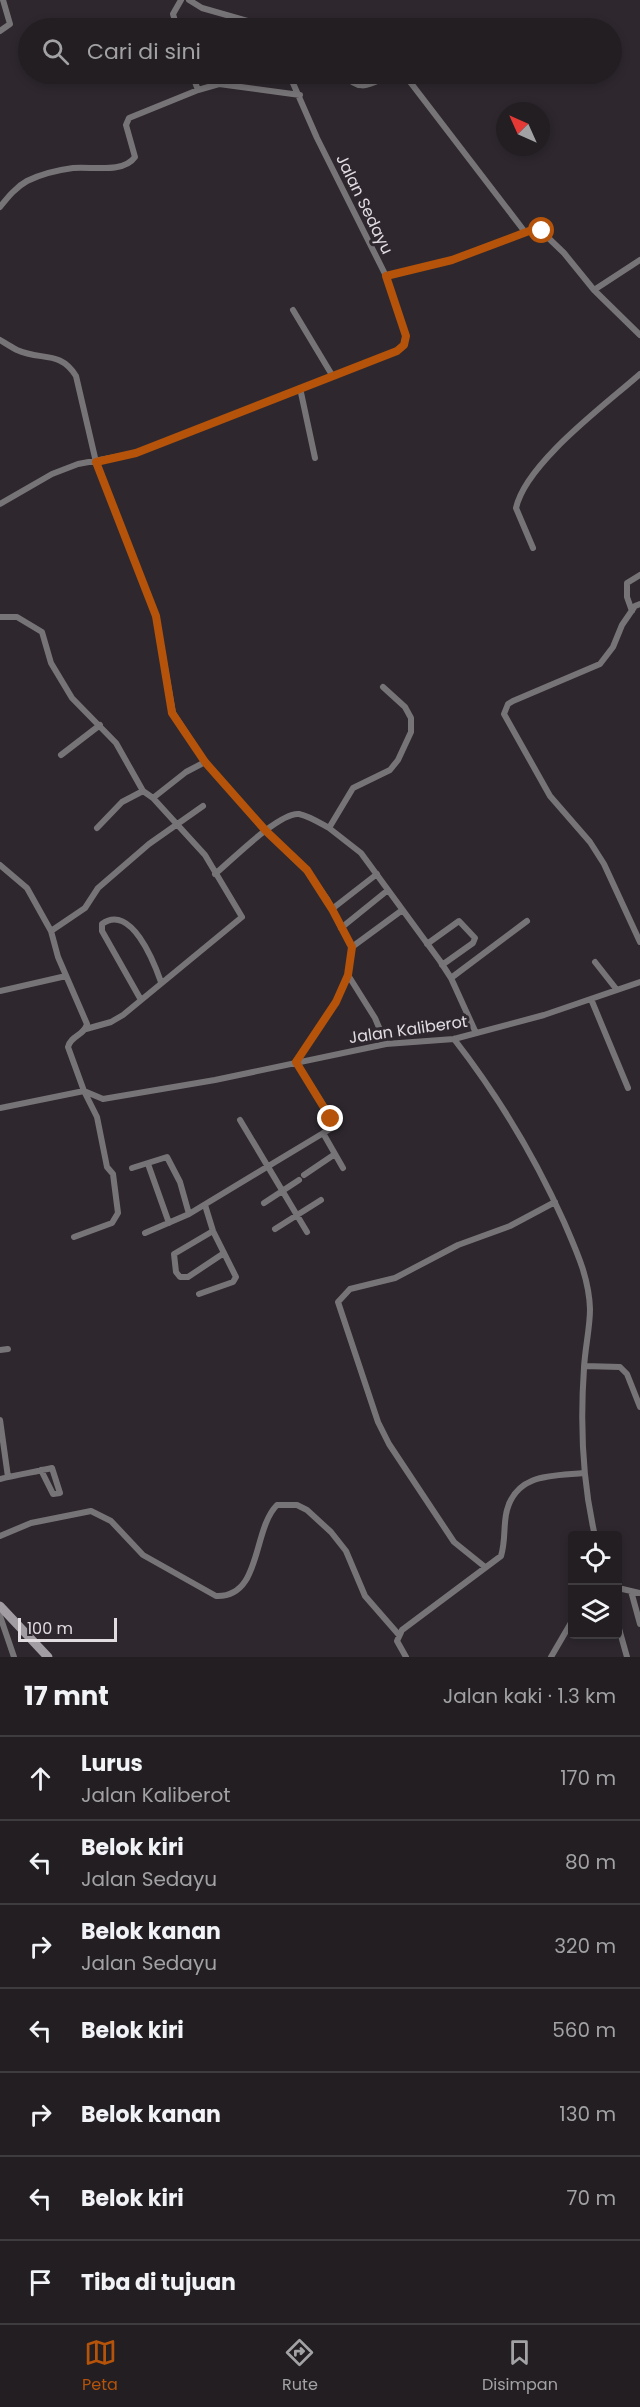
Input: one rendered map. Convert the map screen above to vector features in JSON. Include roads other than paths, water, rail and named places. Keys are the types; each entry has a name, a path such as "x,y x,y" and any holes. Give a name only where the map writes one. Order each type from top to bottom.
{"main road":[{"path":"0,1606 48,1657"}],"street":[{"path":"0,31 10,24 2,0"},
{"path":"174,18 173,14 181,0"},
{"path":"189,0 202,8 235,18"},
{"path":"196,84 198,90"},
{"path":"0,207 21,185 42,175 75,168 119,166 130,163 135,157 126,125 127,120 198,90 219,84 300,95"},
{"name":"Jalan Sedayu","path":"0,504 52,474 78,464 136,453 397,351 404,345 406,336 386,276 317,138 295,84"},
{"path":"412,84 525,232"},
{"path":"386,276 452,260 537,228 546,234 594,290 640,335"},
{"path":"594,290 640,260"},
{"path":"293,310 332,375"},
{"path":"0,340 16,350 58,358 69,364 76,376 96,462 156,616 172,713 205,762 266,831 307,870 332,909 352,947 348,975 336,1002 296,1062 331,1119 332,1126 323,1134 189,1214 145,1233"},
{"path":"533,548 516,508 530,479 546,458 640,374"},
{"path":"300,388 315,458"},
{"path":"632,611 627,597 627,584 640,575"},
{"path":"640,604 632,611 607,656 600,664 513,701 505,709 506,720 550,796 590,842 604,864 640,942"},
{"path":"0,617 17,617 42,632 51,663 72,698 116,743 143,791 153,798 205,855 242,917 117,1019 86,1029 71,1040 68,1047 84,1091 97,1117 106,1167 113,1174 118,1213 112,1223 74,1237"},
{"path":"329,828 353,789 390,770 398,760 411,732 411,718 405,707 383,687"},
{"path":"61,755 100,725"},
{"path":"153,798 186,772 205,762"},
{"path":"97,828 122,802 143,791"},
{"path":"51,931 85,909 99,888 148,844 203,806"},
{"path":"215,874 266,831 295,814 329,828 360,852 377,874 401,911 451,978 476,1033"},
{"path":"0,866 27,888 51,931 66,976 85,1019 86,1029"},
{"path":"332,909 377,874"},
{"path":"341,928 388,890"},
{"path":"352,947 401,911"},
{"path":"141,1000 102,931 102,924 116,918 138,936 147,948 161,982"},
{"path":"427,944 459,921 475,938 473,943 442,965"},
{"path":"451,978 527,921"},
{"path":"595,962 617,990"},
{"path":"348,975 375,1018 386,1044"},
{"path":"0,990 66,976"},
{"name":"Jalan Kaliberot","path":"0,1108 84,1091 104,1098 215,1080 386,1044 453,1039 544,1015 640,982"},
{"path":"591,999 628,1088"},
{"path":"453,1039 487,1082 538,1164 584,1267 590,1310 581,1422 584,1473 594,1531"},
{"path":"240,1120 307,1232"},
{"path":"323,1134 343,1168"},
{"path":"264,1203 335,1154"},
{"path":"132,1168 167,1157 180,1182 189,1214"},
{"path":"148,1164 169,1223"},
{"path":"275,1229 321,1200"},
{"path":"485,1567 453,1542 389,1444 378,1422 338,1302 350,1290 394,1278 458,1245 510,1226 555,1202"},
{"path":"199,1294 235,1280 235,1271 213,1231 205,1204"},
{"path":"213,1231 174,1254 176,1272 180,1277 188,1277 224,1252"},
{"path":"0,1350 8,1349"},
{"path":"584,1366 621,1367 627,1374 640,1407"},
{"path":"0,1420 8,1477"},
{"path":"0,1479 41,1470"},
{"path":"406,1657 398,1647 399,1635 406,1626 501,1556 505,1541 507,1510 516,1490 525,1482 537,1478 584,1473"},
{"path":"0,1536 31,1523 91,1511 111,1521 143,1555 216,1596 228,1596 243,1587 270,1513 277,1505 297,1505 307,1510 331,1532 346,1551 365,1596 399,1635"},
{"path":"622,1589 640,1593"},
{"path":"631,1591 640,1623"},
{"path":"0,1616 14,1657"},
{"path":"551,1657 568,1629"},
{"path":"622,1639 627,1657"}]}
